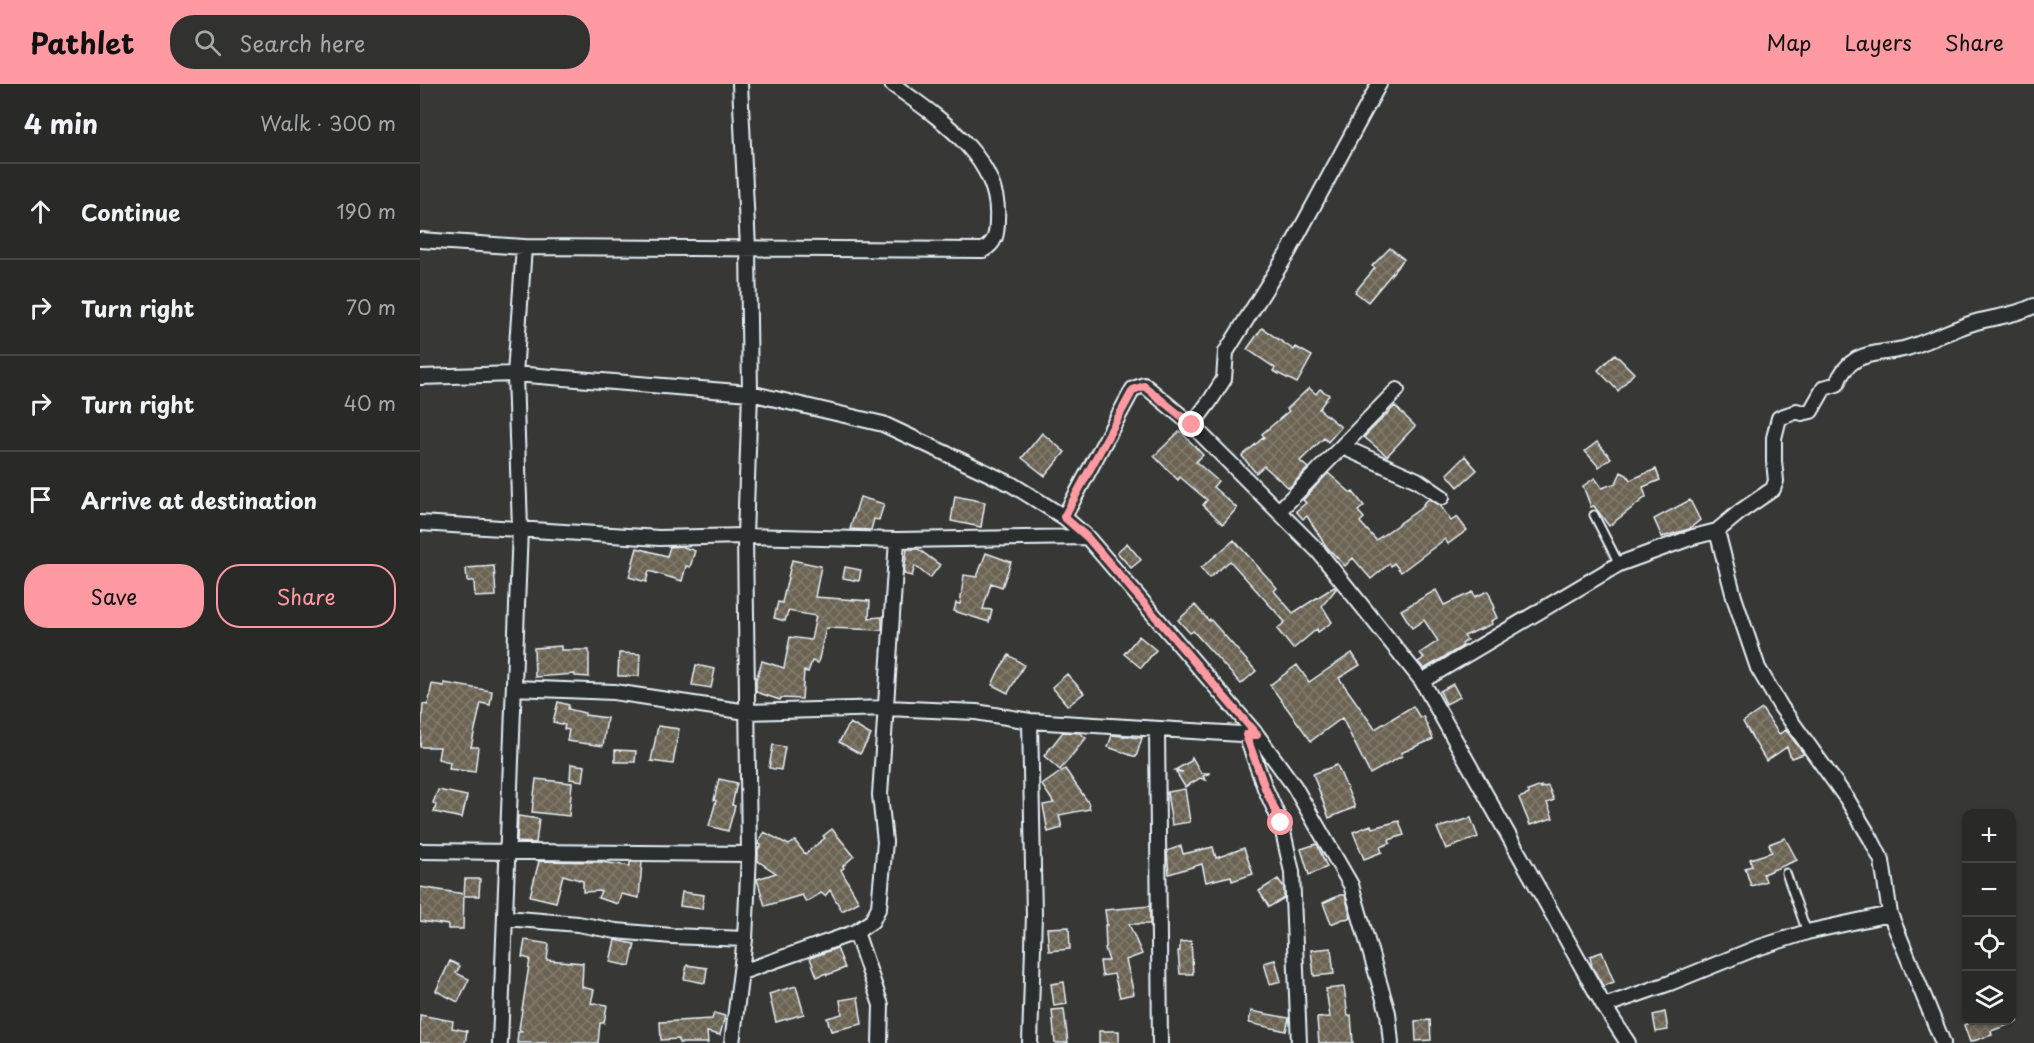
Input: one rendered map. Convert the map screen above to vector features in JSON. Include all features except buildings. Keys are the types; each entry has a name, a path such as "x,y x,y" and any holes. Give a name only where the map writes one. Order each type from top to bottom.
{"street":[{"path":"732,1043 745,939 749,854 745,536 750,393 748,248 740,84"},
{"path":"420,240 524,247 983,250 990,246 996,233 998,206 990,180 974,153 950,126 892,84"},
{"path":"1192,425 1224,379 1226,352 1289,251 1379,84"},
{"path":"500,1043 520,530 515,374 524,247"},
{"path":"1422,681 1619,564 1693,537 1717,531 1773,489 1776,481 1774,438 1779,418 1785,415 1791,416 1797,411 1802,413 1811,411 1824,388 1837,384 1846,367 1858,359 1876,352 1907,348 1968,325 2020,312 2034,306"},
{"path":"420,377 515,374 750,393 883,424 1011,484 1064,517 1087,537 1294,786 1351,885 1388,1013 1391,1043"},
{"path":"1064,517 1133,390 1144,386 1192,425 1318,550 1422,681 1626,1042"},
{"path":"1280,511 1397,390"},
{"path":"1343,447 1417,480 1442,498"},
{"path":"420,523 659,538 745,536 897,540 1087,537"},
{"path":"1717,531 1734,597 1758,668 1781,707 1847,799 1882,861 1890,914 1943,1043"},
{"path":"742,972 856,932 872,921 879,907 885,842 880,795 897,540"},
{"path":"514,688 614,692 747,711 887,708 976,712 1030,721 1252,735"},
{"path":"1030,721 1034,915 1030,1043"},
{"path":"1157,730 1160,1043"},
{"path":"1252,735 1265,788 1281,823 1292,872 1299,1043"},
{"path":"420,851 749,854"},
{"path":"1604,1006 1670,983 1754,949 1806,932 1890,914"},
{"path":"506,918 672,936 745,939"},
{"path":"856,932 880,1005 880,1043"}],"lane":[{"path":"1594,515 1619,564"},
{"path":"1786,873 1806,932"}],"route":[{"path":"1192,425 1144,386 1133,390 1064,517 1087,537 1257,735 1246,735 1265,788 1281,823"}]}
